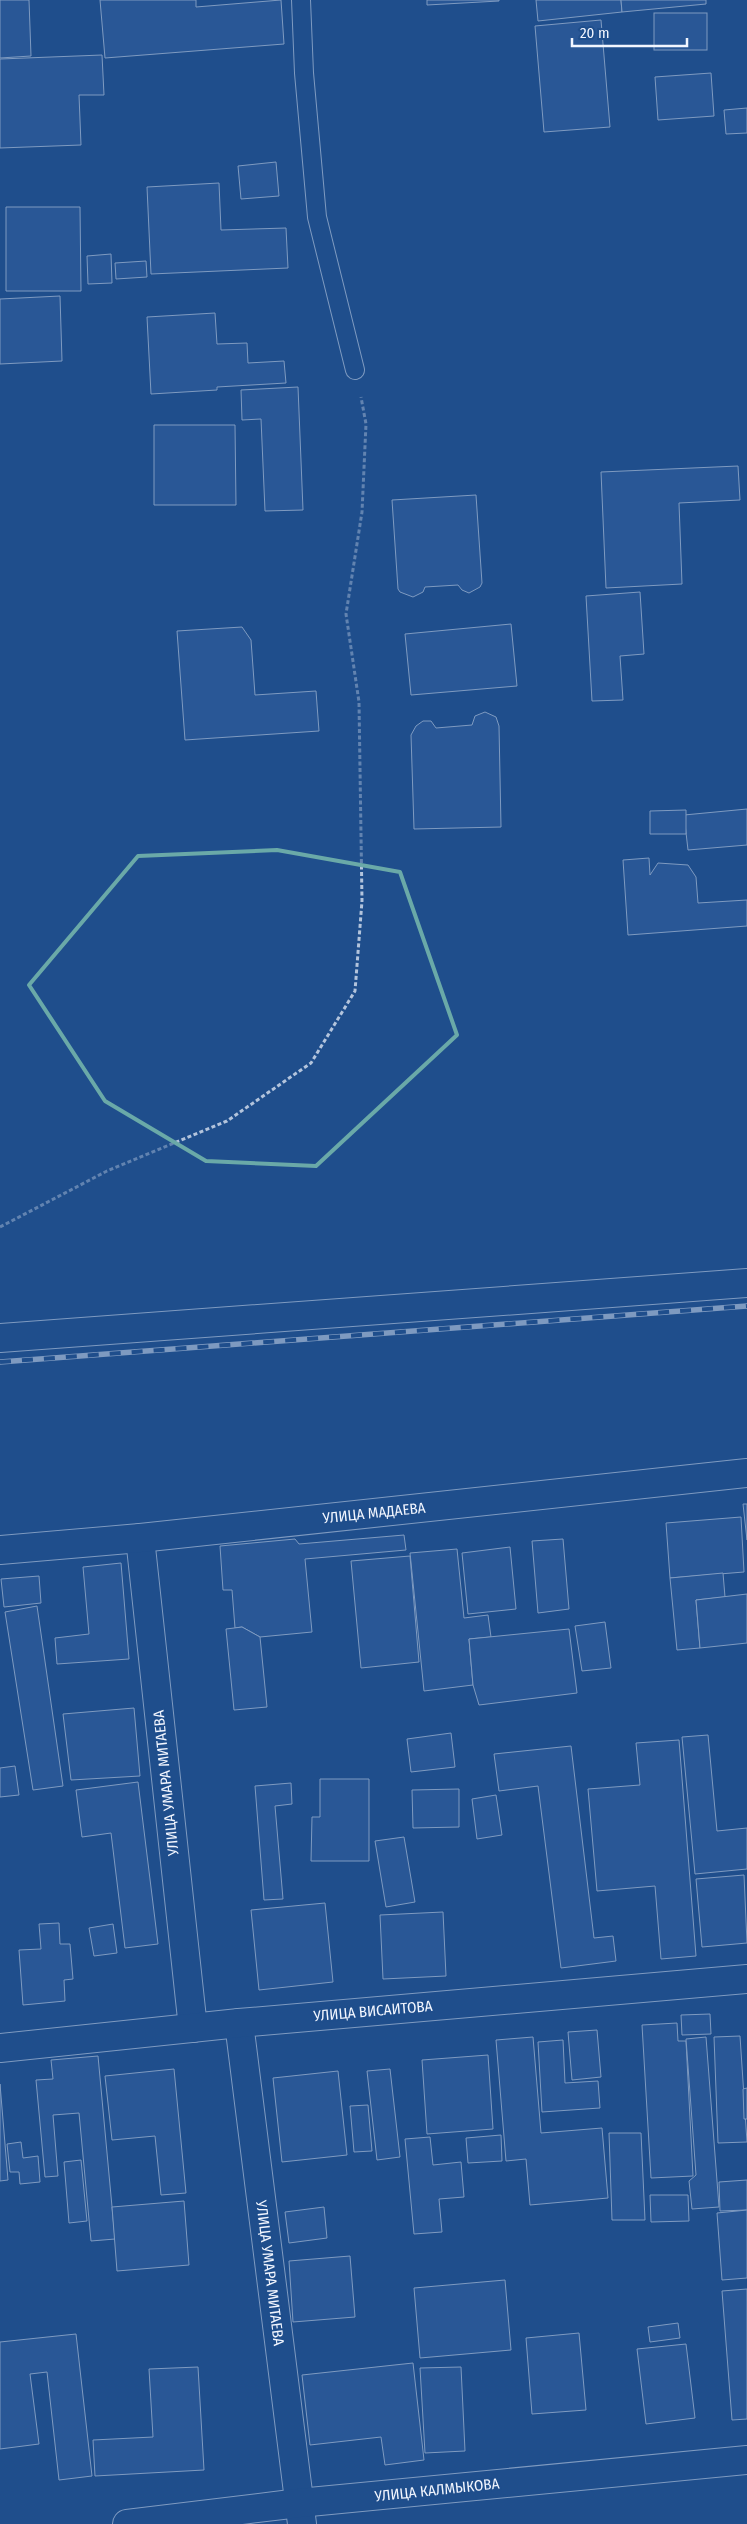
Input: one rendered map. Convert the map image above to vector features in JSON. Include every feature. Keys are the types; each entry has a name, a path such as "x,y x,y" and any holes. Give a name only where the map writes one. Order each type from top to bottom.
{"street":[{"path":"0,1338 747,1284"},
{"name":"УЛИЦА МАДАЕВА","path":"0,1550 140,1538 747,1473"},
{"name":"УЛИЦА УМАРА МИТАЕВА","path":"140,1538 192,2028"},
{"name":"УЛИЦА ВИСАИТОВА","path":"0,2048 239,2023 747,1979"},
{"name":"УЛИЦА УМАРА МИТАЕВА","path":"239,2023 300,2514"},
{"name":"УЛИЦА КАЛМЫКОВА","path":"127,2524 300,2514 747,2460"}],"lane":[{"path":"301,0 304,73 317,217 355,370"}],"path":[{"path":"0,1226 107,1170 227,1121 311,1063 355,991 362,901 359,702 346,614 362,512 366,424 355,370"}],"highlighted area":[{"path":"277,850 400,872 457,1035 316,1166 206,1161 105,1101 29,985 138,856"}],"building":[{"path":"0,0 29,0 31,56 0,58"},
{"path":"100,0 196,0 196,7 281,0 284,44 105,58"},
{"path":"427,0 499,0 499,1 427,5"},
{"path":"536,0 621,0 622,12 538,21"},
{"path":"621,0 706,0 706,4 622,12"},
{"path":"654,13 707,13 707,50 654,50"},
{"path":"601,20 610,127 544,132 535,26"},
{"path":"102,55 104,95 79,95 81,145 0,148 0,59"},
{"path":"711,73 714,116 658,120 655,77"},
{"path":"747,108 747,133 726,134 724,110"},
{"path":"276,162 279,196 241,199 238,166"},
{"path":"219,183 221,230 286,228 288,268 151,274 147,187"},
{"path":"6,207 80,207 81,291 6,291"},
{"path":"111,254 112,283 88,284 87,256"},
{"path":"146,261 147,277 116,279 115,263"},
{"path":"60,296 62,361 0,364 0,299"},
{"path":"215,313 217,344 247,343 248,363 284,361 286,383 217,387 217,390 151,394 147,317"},
{"path":"298,387 303,510 265,511 261,419 242,420 241,390"},
{"path":"154,425 235,425 236,505 154,505"},
{"path":"738,466 740,500 679,503 682,584 606,588 601,472"},
{"path":"476,495 482,583 480,587 469,593 462,590 458,585 425,587 423,592 413,597 400,592 398,589 392,500"},
{"path":"640,592 644,654 620,656 623,700 592,701 586,596"},
{"path":"511,624 517,686 411,695 405,634"},
{"path":"242,627 251,640 255,695 316,691 319,731 185,740 177,631"},
{"path":"485,712 496,717 499,726 501,827 414,829 411,735 416,726 423,721 431,721 436,728 472,725 475,716"},
{"path":"747,809 747,845 688,850 684,815"},
{"path":"686,810 686,834 650,834 650,811"},
{"path":"649,858 650,875 658,863 688,865 696,877 698,903 747,900 747,926 628,935 623,860"},
{"path":"743,1504 747,1504 747,1540"},
{"path":"741,1517 744,1572 670,1578 666,1523"},
{"path":"404,1535 406,1550 305,1559 312,1632 260,1637 242,1627 235,1628 232,1590 223,1590 220,1546 295,1539 299,1544"},
{"path":"563,1539 569,1609 538,1613 532,1541"},
{"path":"510,1547 516,1609 468,1614 462,1553"},
{"path":"457,1549 464,1618 488,1615 491,1637 469,1639 473,1685 424,1691 410,1553"},
{"path":"410,1556 419,1662 361,1668 351,1561"},
{"path":"121,1563 129,1659 57,1664 55,1638 89,1634 83,1567"},
{"path":"723,1573 725,1597 696,1600 700,1648 677,1650 670,1578"},
{"path":"39,1576 41,1603 4,1607 1,1579"},
{"path":"747,1594 747,1643 700,1648 696,1600"},
{"path":"37,1606 63,1786 33,1790 5,1612"},
{"path":"605,1622 611,1668 582,1671 575,1626"},
{"path":"242,1627 260,1637 267,1707 234,1710 226,1629"},
{"path":"569,1629 577,1693 479,1705 473,1685 469,1639"},
{"path":"134,1708 140,1776 71,1780 63,1714"},
{"path":"451,1733 455,1767 411,1772 407,1739"},
{"path":"708,1735 717,1831 747,1828 747,1869 695,1874 682,1737"},
{"path":"679,1740 696,1956 661,1959 655,1886 597,1891 588,1789 640,1785 636,1743"},
{"path":"571,1746 594,1938 613,1936 616,1961 561,1968 538,1786 499,1791 494,1754"},
{"path":"15,1766 19,1795 0,1797 0,1768"},
{"path":"320,1779 369,1779 369,1861 311,1861 312,1817 320,1817"},
{"path":"138,1782 158,1944 125,1948 111,1833 82,1837 76,1790"},
{"path":"291,1783 292,1804 275,1806 283,1899 264,1900 255,1786"},
{"path":"459,1789 459,1827 413,1828 412,1790"},
{"path":"496,1795 502,1835 477,1839 472,1799"},
{"path":"404,1837 415,1902 386,1907 375,1841"},
{"path":"744,1875 747,1943 702,1947 696,1879"},
{"path":"325,1903 333,1982 259,1990 251,1910"},
{"path":"443,1912 446,1976 383,1979 380,1915"},
{"path":"59,1923 60,1944 70,1944 73,1979 64,1980 65,2001 23,2005 19,1950 41,1949 39,1924"},
{"path":"113,1924 117,1953 94,1956 89,1928"},
{"path":"710,2014 711,2034 682,2035 681,2015"},
{"path":"677,2023 678,2041 686,2041 693,2176 651,2178 642,2025"},
{"path":"597,2030 601,2077 572,2080 568,2032"},
{"path":"740,2036 747,2142 718,2143 714,2037"},
{"path":"533,2037 541,2133 602,2128 608,2198 530,2205 526,2159 506,2161 496,2040"},
{"path":"706,2037 719,2207 692,2209 689,2181 696,2175 686,2039"},
{"path":"563,2040 565,2083 598,2081 600,2108 542,2112 538,2042"},
{"path":"488,2055 493,2129 427,2134 422,2060"},
{"path":"98,2056 115,2239 91,2241 79,2113 53,2115 58,2176 45,2177 36,2080 53,2079 51,2060"},
{"path":"174,2069 186,2193 161,2195 155,2136 112,2140 105,2076"},
{"path":"390,2069 400,2157 377,2160 367,2071"},
{"path":"338,2071 347,2155 282,2162 273,2078"},
{"path":"0,2084 8,2180 0,2181"},
{"path":"747,2088 747,2119 744,2119 743,2089"},
{"path":"368,2105 372,2151 354,2152 350,2106"},
{"path":"609,2133 641,2133 645,2220 612,2220"},
{"path":"501,2135 502,2161 468,2163 466,2138"},
{"path":"430,2137 433,2165 461,2162 464,2197 439,2199 442,2232 414,2234 405,2139"},
{"path":"21,2142 23,2158 38,2156 40,2182 20,2184 19,2172 10,2172 7,2144"},
{"path":"81,2160 87,2221 69,2223 64,2162"},
{"path":"747,2180 747,2210 720,2211 719,2182"},
{"path":"650,2195 688,2195 689,2221 651,2222"},
{"path":"184,2201 189,2265 117,2271 112,2207"},
{"path":"324,2207 327,2238 289,2243 285,2212"},
{"path":"747,2210 747,2278 722,2280 717,2213"},
{"path":"350,2256 355,2317 293,2322 289,2261"},
{"path":"505,2280 511,2350 420,2358 414,2288"},
{"path":"747,2289 747,2419 732,2420 722,2291"},
{"path":"678,2323 680,2338 650,2342 648,2327"},
{"path":"579,2333 586,2410 532,2414 526,2338"},
{"path":"76,2334 92,2476 59,2480 47,2372 30,2374 39,2444 0,2449 0,2342"},
{"path":"686,2344 695,2418 646,2424 637,2349"},
{"path":"413,2363 424,2460 385,2465 381,2437 310,2445 302,2375"},
{"path":"198,2367 204,2470 95,2476 93,2440 153,2437 149,2369"},
{"path":"461,2367 465,2451 425,2453 420,2368"}],"railway":[{"path":"0,1362 747,1306"}]}
